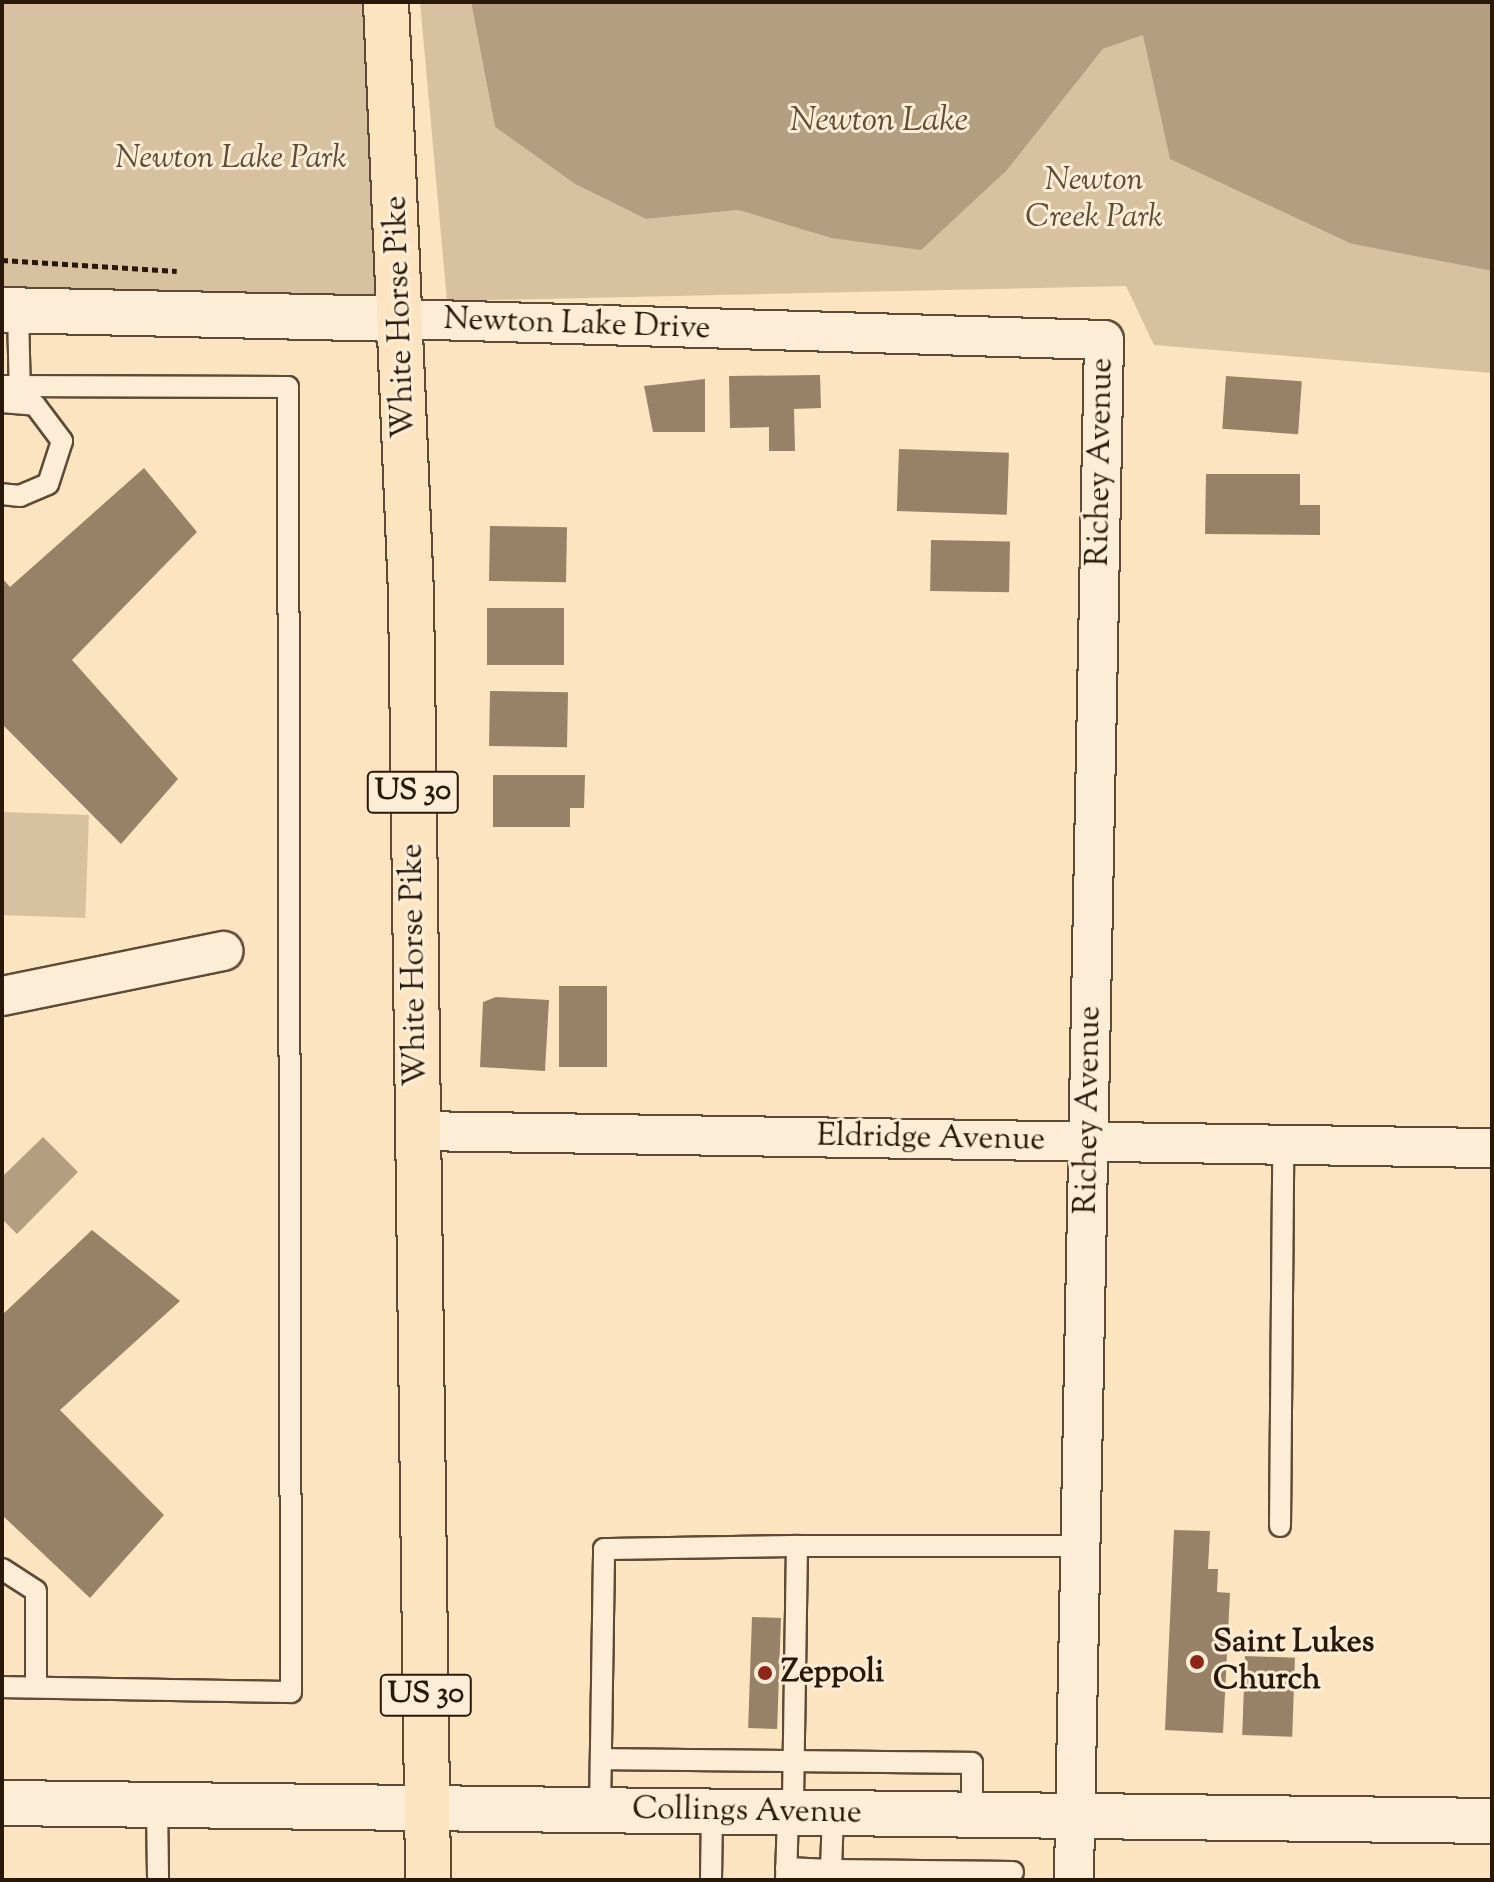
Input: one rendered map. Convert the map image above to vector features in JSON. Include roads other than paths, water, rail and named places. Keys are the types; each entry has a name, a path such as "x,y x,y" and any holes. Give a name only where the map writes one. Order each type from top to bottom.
{"highway":[{"name":"White Horse Pike","path":"386,2 401,319 428,1880"}],"main road":[{"name":"Newton Lake Drive","path":"10,310 401,319"},
{"name":"Collings Avenue","path":"2,1803 1492,1821"}],"street":[{"name":"Newton Lake Drive","path":"401,319 1104,340"},
{"name":"Richey Avenue","path":"1074,1880 1104,340"},
{"path":"2,996 223,951"},
{"name":"Eldridge Avenue","path":"417,1131 1492,1148"}],"lane":[{"path":"10,310 11,394"},
{"path":"2,1687 291,1692 288,387 11,394"},
{"path":"2,494 35,492 62,457 58,426 11,394"},
{"path":"1280,1526 1283,1145"},
{"path":"797,1546 794,1761 804,1813 831,1870"},
{"path":"600,1810 604,1549 1079,1546"},
{"path":"2,1569 36,1591 36,1687"},
{"path":"601,1759 972,1763 972,1815"},
{"path":"157,1804 158,1880"},
{"path":"711,1880 712,1812"},
{"path":"804,1813 786,1874 831,1870 875,1876 1013,1872"}],"water":[{"name":"Newton Lake","path":"471,2 1492,2 1492,271 1352,244 1170,159 1143,35 1103,49 1007,170 921,250 831,238 738,210 646,219 575,184 495,127"},
{"path":"43,1137 78,1172 17,1234 2,1219 2,1177"}],"place":[{"name":"Saint Lukes Church","path":"1197,1662"},
{"name":"Zeppoli","path":"765,1673"}],"park label":[{"name":"Newton Lake Park","path":"231,159"},
{"name":"Newton Creek Park","path":"1094,200"}]}
